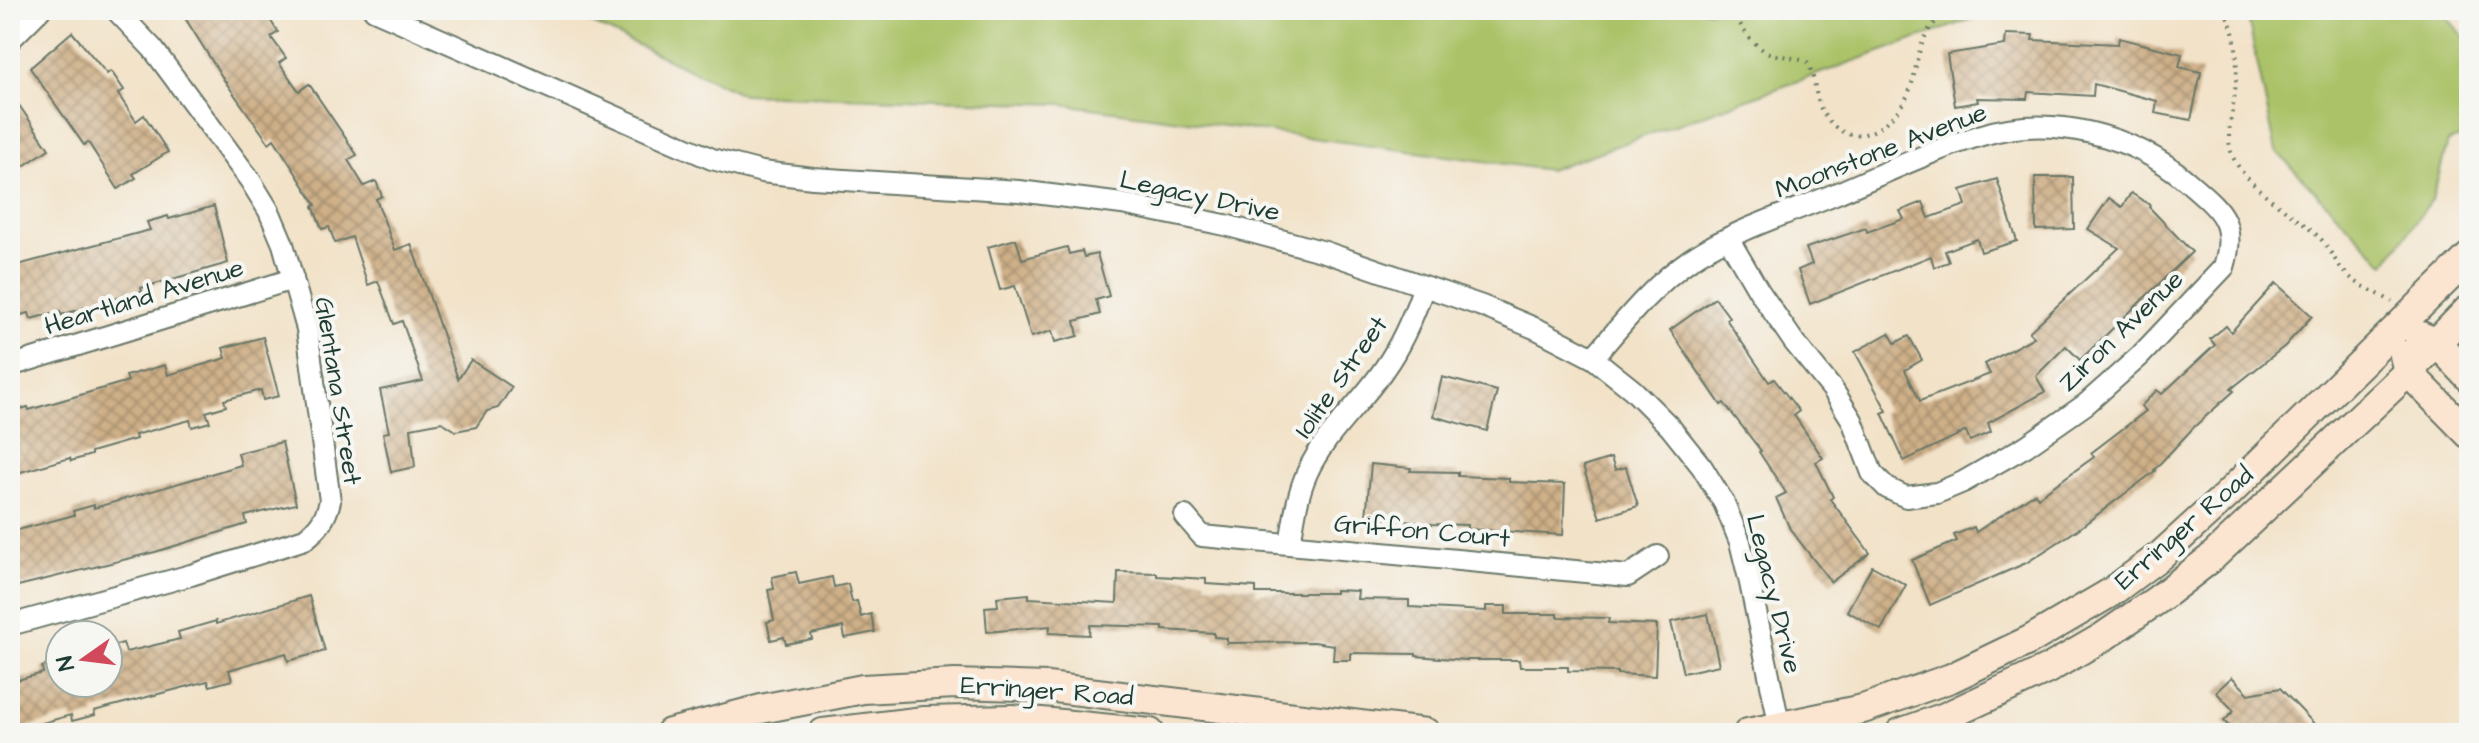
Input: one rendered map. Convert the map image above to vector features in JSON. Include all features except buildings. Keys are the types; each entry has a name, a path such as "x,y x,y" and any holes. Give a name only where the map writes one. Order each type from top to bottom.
{"main road":[{"name":"Erringer Road","path":"1748,733 1780,730 1863,709 1951,678 2030,640 2110,593 2161,555 2227,495 2469,257"},
{"name":"Erringer Road","path":"1900,733 1945,717 2048,669 2157,600 2210,559 2408,372 2469,309"},
{"path":"2399,326 2436,342 2469,377"},
{"path":"2399,326 2408,372 2469,434"},
{"name":"Erringer Road","path":"670,733 761,709 863,689 955,684 1047,687 1426,733"},
{"name":"Erringer Road","path":"823,733 924,721 1012,719 1150,733"}],"street":[{"path":"10,40 40,10"},
{"name":"Glentana Street","path":"10,625 191,575 305,539 322,523 330,501 309,342 283,244 274,222 250,180 153,49 116,10"},
{"name":"Legacy Drive","path":"374,10 712,159 762,172 813,178 1019,191 1122,204 1225,225 1325,252 1482,306 1539,330 1593,358 1633,390 1670,427 1702,467 1724,503 1740,542 1780,730"},
{"name":"Moonstone Avenue","path":"1593,358 1659,285 1692,259 1728,238 1983,135 2024,127 2065,128 2105,136 2144,152 2178,174 2219,209 2228,228 2229,250"},
{"name":"Ziron Avenue","path":"1728,238 1759,291 1852,420 1872,473 1887,488 1906,497 1937,493 1963,482 2026,446 2086,404 2140,356 2224,267 2229,250"},
{"name":"Heartland Avenue","path":"10,366 293,279"},
{"name":"Iolite Street","path":"1290,544 1296,508 1307,473 1326,441 1384,369 1411,321 1424,286"},
{"name":"Griffon Court","path":"1185,516 1202,536 1628,576 1658,556"}],"path":[{"path":"1733,10 1740,25 1757,46 1773,55 1792,56 1807,62 1815,75 1821,110 1844,133 1854,136 1878,129 1902,107 1915,78 1922,45 1929,30 1955,10"},
{"path":"2223,10 2235,31 2235,96 2229,126 2233,158 2241,171 2260,189 2323,241 2349,277 2392,301 2399,326"}],"green space":[{"path":"563,10 1997,10 1549,170 1062,104 742,94"},
{"path":"2246,10 2441,10 2469,43 2469,135 2448,142 2432,199 2385,264 2276,151"}]}
